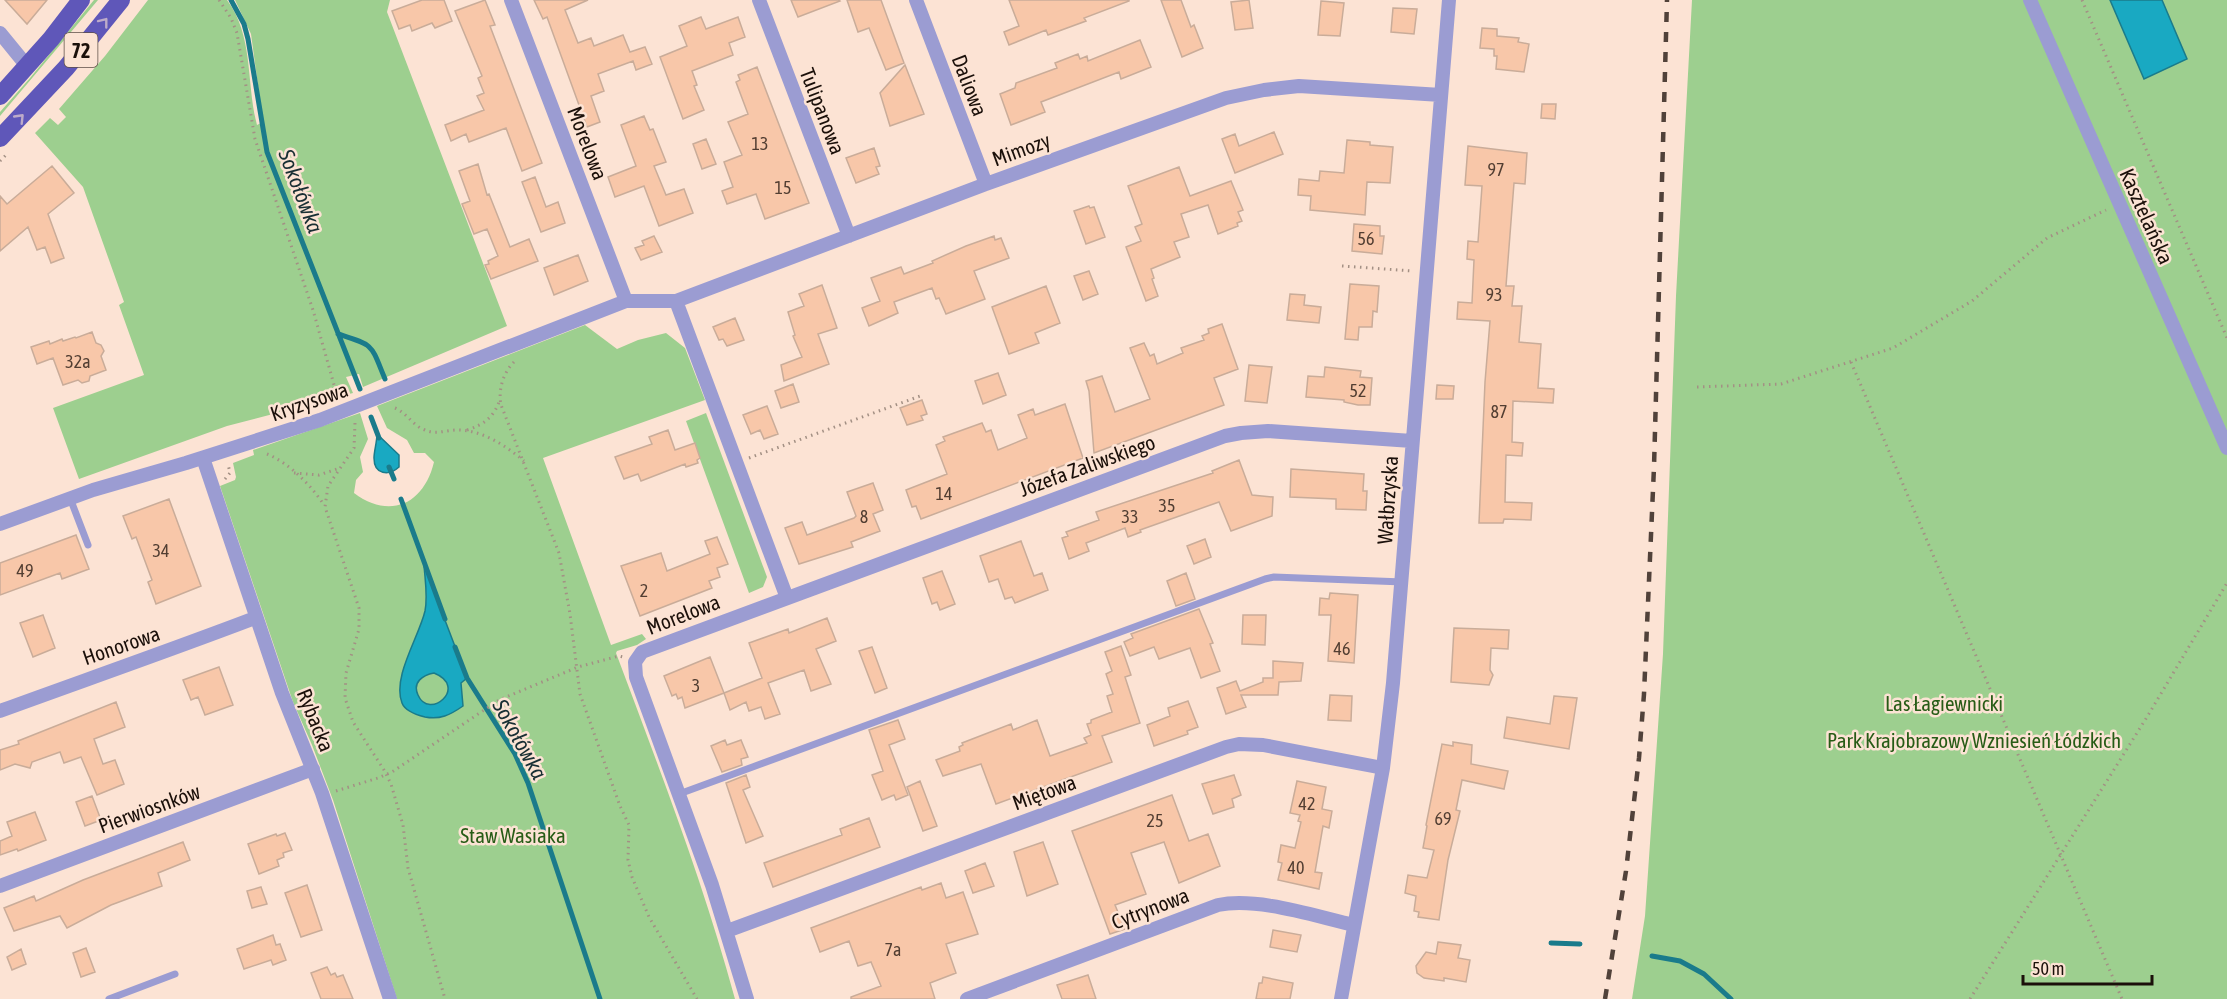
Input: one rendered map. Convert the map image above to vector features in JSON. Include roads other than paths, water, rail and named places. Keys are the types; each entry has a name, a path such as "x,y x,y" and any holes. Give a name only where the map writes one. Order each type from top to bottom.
{"main road":[{"name":"72","path":"0,96 81,0"},
{"name":"72","path":"0,138 66,68 121,0"}],"street":[{"name":"Morelowa","path":"511,0 626,301"},
{"name":"Tulipanowa","path":"759,0 849,236"},
{"name":"Daliowa","path":"916,0 986,184"},
{"name":"Wałbrzyska","path":"1341,999 1383,768 1402,582 1449,0"},
{"name":"Kasztelańska","path":"2030,0 2227,448"},
{"path":"0,33 27,66"},
{"name":"Mimozy","path":"626,301 676,302 986,184 1217,101 1264,90 1318,87 1441,95"},
{"name":"Kryzysowa","path":"0,524 114,483 356,413 376,399 626,301"},
{"path":"676,302 787,598"},
{"name":"Józefa Zaliwskiego","path":"787,598 1226,436 1268,431 1412,441"},
{"name":"Rybacka","path":"203,458 255,618 313,769 390,999"},
{"name":"Morelowa","path":"747,999 728,931 634,668 638,657 648,649 787,598"},
{"name":"Honorowa","path":"0,711 255,618"},
{"name":"Miętowa","path":"728,931 1226,747 1239,744 1263,745 1383,768"},
{"name":"Pierwiosnków","path":"0,886 313,769"},
{"name":"Cytrynowa","path":"967,999 1231,902 1256,903 1354,925"}],"lane":[{"path":"70,498 88,545"},
{"path":"679,794 1265,579 1274,577 1402,582"},
{"path":"109,999 175,974"}],"water":[{"path":"2110,0 2162,0 2187,59 2144,79"},
{"path":"377,434 399,455 399,467 391,472 379,471 376,468 374,455"},
{"path":"424,565 467,678 461,683 463,706 449,714 435,718 415,714 408,710 402,703 400,693 403,669 425,611","holes":["434,673 444,679 448,686 443,699 437,703 423,702 416,686 420,680"]}],"waterway":[{"name":"Sokołówka","path":"231,0 244,24 248,39 267,152 360,389"},
{"path":"338,334 359,341 370,348 377,358 385,379"},
{"name":"Sokołówka","path":"371,417 379,438"},
{"name":"Sokołówka","path":"389,467 394,479"},
{"name":"Sokołówka","path":"401,499 445,619"},
{"name":"Sokołówka","path":"455,647 467,678 515,754 528,783 600,999"},
{"path":"1551,943 1580,944"},
{"path":"1652,956 1680,961 1704,974 1731,999"}],"railway":[{"path":"1605,999 1626,871 1644,694 1654,467 1667,0"}],"park label":[{"name":"Las Łagiewnicki","path":"1944,703"},
{"name":"Park Krajobrazowy Wzniesień Łódzkich","path":"1974,740"},
{"name":"Staw Wasiaka","path":"513,835"}]}
